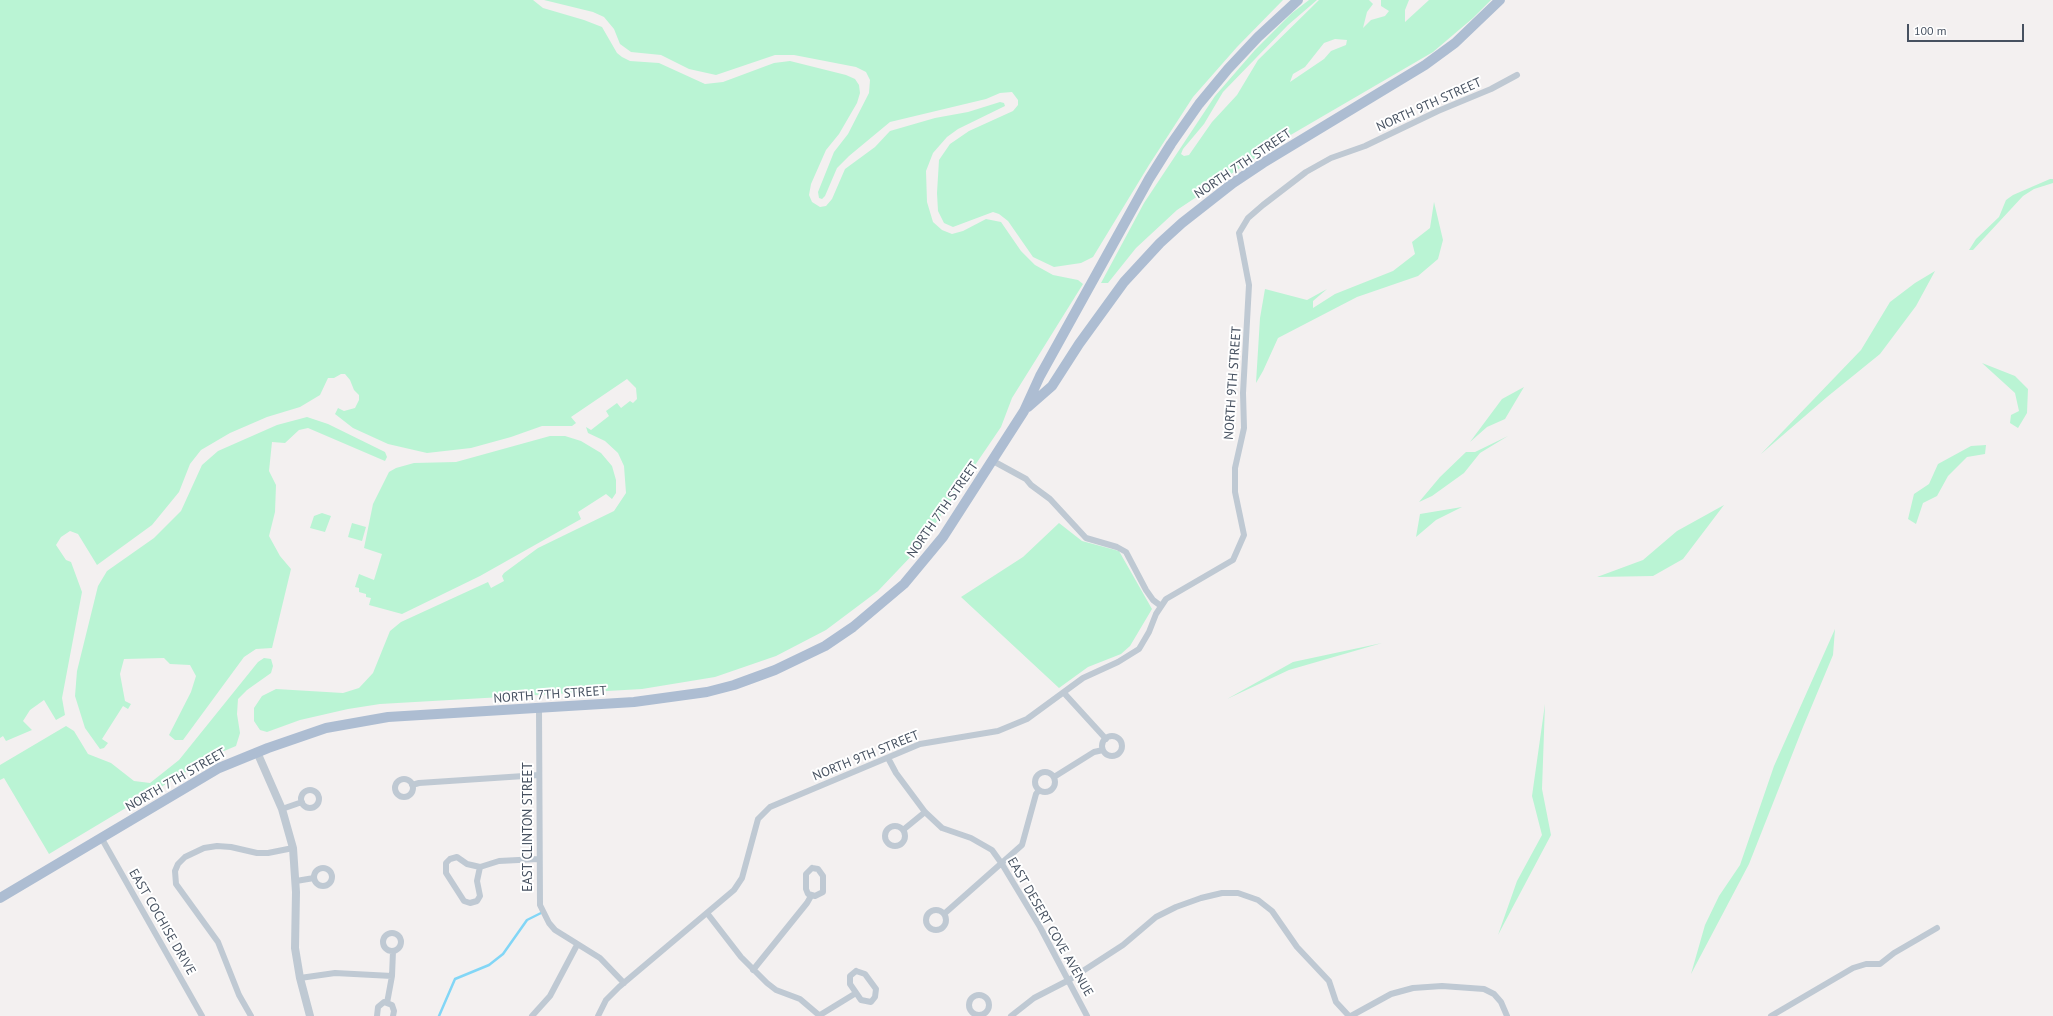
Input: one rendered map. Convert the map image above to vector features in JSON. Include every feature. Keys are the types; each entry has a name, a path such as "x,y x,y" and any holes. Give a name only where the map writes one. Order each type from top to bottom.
{"main road":[{"name":"NORTH 7TH STREET","path":"0,898 102,839 200,779 257,752 326,728 388,717 539,709 634,702 707,692 752,679 798,660 824,646 876,609 914,574 943,537 1024,411 1040,376 1149,179 1171,144 1199,104 1228,69 1263,32 1298,0"},
{"name":"NORTH 7TH STREET","path":"1024,411 1052,386 1079,344 1124,282 1160,243 1182,223 1228,186 1263,163 1426,65 1455,43 1500,0"}],"street":[{"name":"NORTH 9TH STREET","path":"624,983 734,890 742,878 758,819 770,808 920,744 998,731 1027,719 1083,678 1118,662 1139,649 1160,606 1166,599 1232,560 1244,536 1235,492 1235,468 1244,428 1244,380 1249,286 1239,233 1248,218 1279,191 1306,172 1331,158 1365,146 1438,111 1491,89 1517,75"},
{"path":"993,461 1026,479 1030,485 1050,499 1086,538 1117,546 1126,552 1146,590 1153,600 1160,606"},
{"path":"1064,693 1106,738"},
{"name":"EAST CLINTON STREET","path":"539,709 538,859 540,905 555,930 600,958 610,966 624,983"},
{"path":"1115,736 1121,740 1122,747 1120,753 1114,756 1108,755 1103,750 1102,745 1106,738 1115,736"},
{"path":"1054,777 1094,752 1103,750"},
{"path":"257,752 282,809 293,848 296,881 295,948 300,978 310,1016"},
{"name":"EAST DESERT COVE AVENUE","path":"888,758 896,773 925,812 942,828 972,838 992,850 1040,926 1087,1016"},
{"path":"1046,772 1054,777 1055,784 1051,789 1045,792 1039,790 1035,785 1037,776 1046,772"},
{"path":"412,785 419,783 539,775"},
{"path":"944,914 1022,845 1036,794 1039,790"},
{"path":"282,809 302,802"},
{"path":"903,830 925,812"},
{"name":"EAST COCHISE DRIVE","path":"102,839 202,1016"},
{"path":"251,1016 239,995 218,942 176,884 175,871 178,864 185,857 204,848 217,846 231,847 257,853 268,853 293,848"},
{"path":"480,867 477,881 480,896 477,901 470,903 464,901 446,873 446,863 457,857 467,864 480,867 499,861 538,859"},
{"path":"814,868 823,874 824,889 818,896 811,896 806,889 805,876 809,870 814,868"},
{"path":"296,881 314,878"},
{"path":"1011,1016 1034,998 1069,980 1123,945 1156,917 1176,907 1222,893 1238,893 1248,896 1258,900 1272,911 1297,947 1329,981 1336,1002 1350,1016 1380,999 1397,992 1413,988 1442,986 1484,989 1497,998 1508,1016"},
{"path":"753,970 811,896"},
{"path":"707,913 753,970 776,990 800,999 820,1016 856,993"},
{"path":"1771,1016 1853,968 1866,964 1880,964 1894,953 1937,928"},
{"path":"532,1016 550,996 577,945"},
{"path":"387,1003 392,976 393,951"},
{"path":"856,971 862,972 876,990 876,994 873,1000 868,1002 861,1000 856,993 850,984 850,976 856,971"},
{"path":"300,978 335,973 392,976"},
{"path":"598,1016 606,1000 624,983"},
{"path":"378,1016 378,1007 382,1003 387,1003 394,1008 393,1016"}],"green space":[{"path":"0,0 533,0 543,8 602,27 617,53 630,61 659,63 705,84 723,82 774,63 790,61 846,75 855,79 859,85 860,93 857,103 839,134 826,150 811,184 809,195 812,202 820,207 826,206 832,199 845,169 875,147 890,131 935,118 968,112 1000,102 1004,103 1005,106 958,129 947,137 933,153 926,171 927,202 933,222 942,230 952,234 963,231 986,219 1001,222 1021,251 1035,265 1053,275 1078,280 1083,284 1012,398 1001,427 918,549 878,591 826,630 776,656 715,677 642,689 380,704 348,709 300,720 267,732 260,730 254,721 254,708 262,696 276,689 343,693 359,688 373,673 390,631 401,622 488,582 491,588 504,581 502,576 504,573 538,548 614,511 626,493 624,466 618,453 605,441 588,433 586,427 591,430 609,416 606,411 617,403 621,408 630,401 633,403 637,399 636,388 627,379 571,417 576,423 572,426 542,426 511,437 471,448 427,453 388,444 353,428 335,414 338,408 344,411 355,408 359,400 359,395 354,390 350,380 345,374 341,374 334,378 328,378 320,395 300,407 267,417 230,433 201,450 190,464 179,492 152,525 97,565 78,534 70,531 61,537 56,545 66,560 71,562 82,592 62,698 65,715 56,720 44,700 30,710 23,721 32,730 6,741 3,736 0,738"},
{"path":"544,0 1283,0 1237,47 1193,97 1149,165 1093,257 1081,263 1054,267 1033,257 1008,221 999,214 993,212 953,227 944,223 938,211 937,193 939,160 950,144 969,131 1013,111 1018,105 1018,100 1012,92 1000,93 986,99 890,122 837,168 825,196 822,199 819,198 818,192 834,152 848,134 869,93 870,80 866,72 856,67 794,55 775,55 716,75 689,69 661,55 631,52 620,44 614,29 604,17 593,12"},
{"path":"1309,0 1317,0 1288,25 1223,92 1204,124 1183,149 1181,154 1184,156 1189,155 1212,122 1237,95 1258,60 1319,0 1369,0 1373,4 1367,12 1363,28 1371,20 1385,16 1389,11 1381,6 1381,0 1409,0 1405,10 1405,22 1429,0 1491,0 1473,18 1433,52 1282,140 1177,210 1136,248 1108,283 1101,283 1144,203 1215,96 1255,50 1292,13","holes":["1335,39 1347,40 1346,45 1331,51 1324,59 1290,82 1293,74 1305,67 1324,43"]},
{"path":"2053,179 2053,183 2034,189 2023,196 1973,250 1969,250 1976,239 1999,217 2006,200 2013,195"},
{"path":"1434,202 1443,240 1438,259 1418,276 1357,297 1278,338 1256,383 1260,318 1265,289 1307,300 1327,289 1313,301 1313,308 1335,294 1393,271 1415,254 1412,242 1430,228"},
{"path":"1935,271 1916,306 1880,354 1761,454 1861,350 1890,302 1915,283"},
{"path":"1982,363 2015,376 2028,389 2027,413 2018,428 2010,423 2011,415 2019,411 2015,393"},
{"path":"1524,387 1505,419 1487,427 1470,442 1502,399"},
{"path":"307,417 328,424 385,452 387,457 385,461 308,428 299,430 285,443 272,442 269,471 276,485 275,512 269,536 280,556 291,569 272,648 256,649 244,657 183,740 175,740 169,735 191,692 196,676 190,665 170,664 164,658 124,659 120,674 125,701 131,704 128,709 123,706 102,739 108,743 104,748 100,749 85,728 75,696 77,671 98,586 107,571 154,538 181,511 202,465 218,451 277,425"},
{"path":"550,436 565,436 581,441 601,453 612,466 616,480 616,493 612,499 606,494 578,512 581,519 480,576 402,614 369,605 371,598 366,597 366,594 359,592 359,588 355,587 359,574 374,580 382,554 364,548 373,504 389,472 396,468 414,463 456,462"},
{"path":"1508,436 1480,453 1464,473 1432,496 1419,502 1440,477 1466,452 1475,452"},
{"path":"1986,445 1985,454 1967,457 1948,476 1937,496 1923,503 1916,524 1908,519 1914,494 1929,484 1938,464 1971,446"},
{"path":"1724,505 1683,559 1653,576 1597,577 1643,560 1677,531"},
{"path":"1462,507 1436,520 1416,537 1420,514"},
{"path":"322,513 331,516 325,532 310,528 314,516"},
{"path":"352,523 366,527 362,541 348,537"},
{"path":"1059,523 1082,541 1119,551 1152,609 1130,646 1121,654 1088,667 1059,688 961,597 1023,557"},
{"path":"1835,629 1833,655 1749,864 1691,974 1705,925 1719,896 1740,865 1774,766"},
{"path":"1382,643 1289,670 1227,699 1293,662"},
{"path":"264,658 271,659 273,666 271,673 247,690 238,699 237,714 240,733 236,746 205,759 186,772 49,854 4,778 0,780 0,765 66,726 74,731 88,754 111,763 134,781 150,783 179,760 258,662"},
{"path":"1545,704 1542,789 1551,835 1498,935 1517,881 1542,835 1532,796"}],"waterway":[{"path":"439,1016 455,979 489,965 503,954 527,920 543,912"}]}
